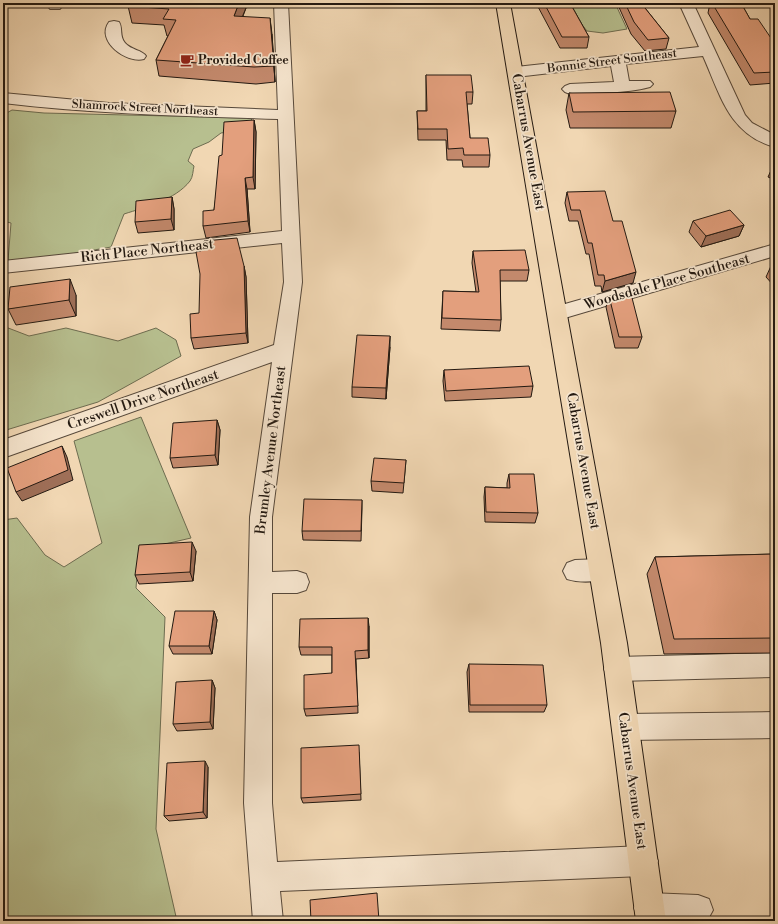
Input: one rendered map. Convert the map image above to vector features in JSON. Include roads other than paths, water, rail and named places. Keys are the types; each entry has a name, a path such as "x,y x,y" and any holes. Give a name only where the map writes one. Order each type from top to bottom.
{"main road":[{"name":"Cabarrus Avenue East","path":"503,3 602,570 625,726 650,915"}],"street":[{"name":"Brumley Avenue Northeast","path":"268,921 258,803 261,517 293,282 281,3"},
{"path":"686,3 738,116 746,126 775,142"},
{"path":"114,25 112,32 114,39 127,53 139,56"},
{"name":"Bonnie Street Southeast","path":"516,72 707,51"},
{"path":"618,60 622,86"},
{"path":"570,89 645,84"},
{"name":"Shamrock Street Northeast","path":"3,98 34,102 95,106 287,115"},
{"name":"Rich Place Northeast","path":"3,267 292,236"},
{"name":"Woodsdale Place Southeast","path":"558,313 775,250"},
{"name":"Creswell Drive Northeast","path":"3,449 283,350"},
{"path":"575,571 602,570"},
{"path":"260,583 297,582"},
{"path":"617,669 775,665"},
{"path":"625,726 775,725"},
{"path":"264,877 643,861"},
{"path":"650,915 698,910"}],"place":[{"name":"Provided Coffee","path":"187,60"}]}
